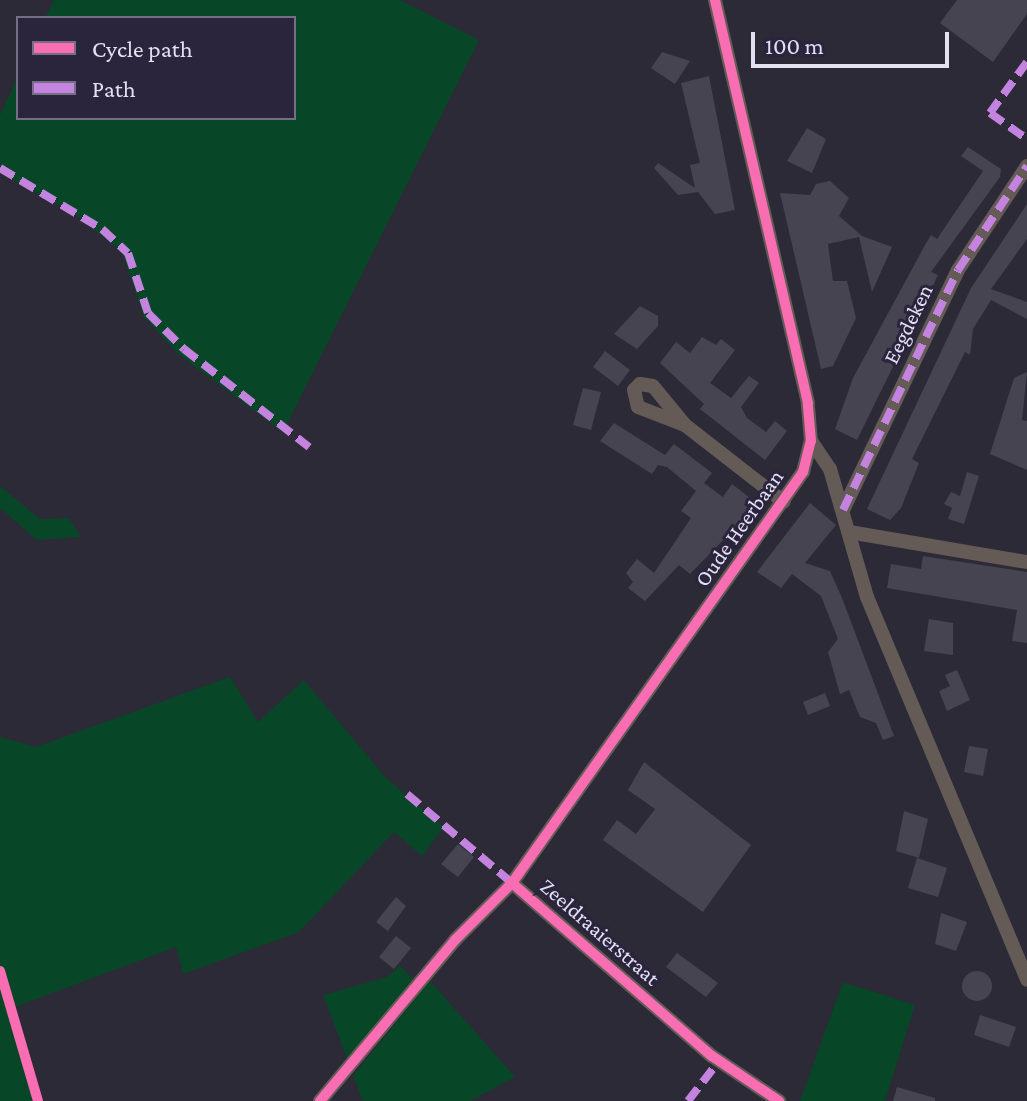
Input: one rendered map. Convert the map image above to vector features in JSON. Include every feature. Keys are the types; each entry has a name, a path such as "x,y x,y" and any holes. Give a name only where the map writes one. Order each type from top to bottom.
{"street":[{"path":"715,0 811,441 826,460 893,663 1027,980"},
{"name":"Eegdeken","path":"843,510 958,270 1027,166"},
{"path":"685,425 784,502"},
{"name":"Oude Heerbaan","path":"512,883 784,502 803,472 811,441"},
{"path":"849,532 1027,562"},
{"name":"Zeeldraaierstraat","path":"320,1101 455,940 512,883 712,1056 779,1101"}],"green space":[{"path":"54,0 400,0 479,40 283,432 178,354 144,317 122,252 75,214 0,173 0,115 16,80 16,120 296,120 296,16 46,16"},
{"path":"0,486 40,519 69,518 81,537 37,540 0,508"},
{"path":"230,677 258,722 304,680 385,777 444,827 422,856 394,832 299,932 183,974 176,947 15,1007 42,1101 0,1101 0,737 36,747"},
{"path":"400,966 413,979 348,1061 323,995 387,977"},
{"path":"430,981 515,1077 470,1101 363,1101 353,1076"},
{"path":"843,982 915,1005 885,1101 800,1101"}],"building":[{"path":"957,0 1027,0 1027,14 993,62 940,23"},
{"path":"662,52 690,61 675,84 651,68"},
{"path":"709,76 735,210 715,214 698,192 678,195 654,168 658,163 695,188 690,165 700,163 681,83"},
{"path":"807,128 826,139 812,173 787,161"},
{"path":"968,147 1001,169 1000,177 931,272 938,275 857,440 835,429 853,378 931,235 937,239 983,171 961,156"},
{"path":"830,181 849,198 839,216 862,236 892,247 872,292 859,237 828,244 833,281 847,281 856,318 833,366 821,369 780,193 810,195 816,184"},
{"path":"1027,204 1027,239 991,289 1027,302 1027,319 991,300 973,329 970,355 965,352 912,459 919,463 901,508 890,520 867,509 971,288"},
{"path":"640,306 658,316 658,326 637,349 614,334"},
{"path":"702,337 716,345 721,339 735,350 710,383 731,398 749,376 759,383 741,407 747,418 766,432 775,421 787,431 765,460 700,409 704,404 660,363 676,342 690,353"},
{"path":"605,351 630,370 618,386 593,367"},
{"path":"1027,372 1022,420 1027,421 1027,470 990,454 1014,378"},
{"path":"583,388 601,392 591,430 573,425"},
{"path":"614,423 665,455 674,444 712,473 704,483 723,497 732,484 759,505 733,539 728,535 690,574 679,565 645,601 628,588 633,582 626,573 637,559 654,573 691,518 681,511 696,491 667,467 658,465 652,474 600,441"},
{"path":"967,472 979,476 964,524 948,519 952,508 944,504 951,492 960,496"},
{"path":"810,503 836,525 805,563 830,571 842,598 894,736 883,740 876,723 860,717 849,690 840,694 828,652 838,639 821,596 792,574 781,588 757,572"},
{"path":"923,556 1027,572 1027,643 1012,641 1017,610 887,588 891,564 921,569"},
{"path":"929,619 953,623 953,655 924,651"},
{"path":"957,670 970,700 947,711 939,691 950,686 945,675"},
{"path":"825,693 830,706 808,715 803,702"},
{"path":"969,746 988,749 983,776 964,772"},
{"path":"644,762 751,845 703,912 603,840 617,820 636,834 655,809 628,790"},
{"path":"904,811 928,819 919,858 896,851"},
{"path":"458,844 474,857 458,877 441,864"},
{"path":"917,858 947,868 938,897 908,888"},
{"path":"396,897 406,906 388,931 376,922"},
{"path":"941,913 967,922 956,951 935,944"},
{"path":"396,936 411,948 394,969 379,957"},
{"path":"677,953 718,983 706,997 666,967"},
{"path":"977,971 988,975 992,986 988,997 977,1001 966,997 962,986 966,975"},
{"path":"980,1015 1016,1027 1009,1047 974,1035"},
{"path":"897,1087 935,1098 935,1101 893,1101"}],"marked path":[{"path":"1027,62 990,113 1027,139"},
{"path":"843,510 958,270 1027,166"},
{"path":"0,168 102,229 128,253 148,313 184,349 309,447"},
{"path":"407,794 512,883"},
{"path":"688,1101 719,1061"}],"cycle path":[{"path":"320,1101 455,940 512,883 803,472 811,441 808,403 715,0"},
{"path":"512,883 712,1056 779,1101"},
{"path":"0,971 38,1101"}]}
